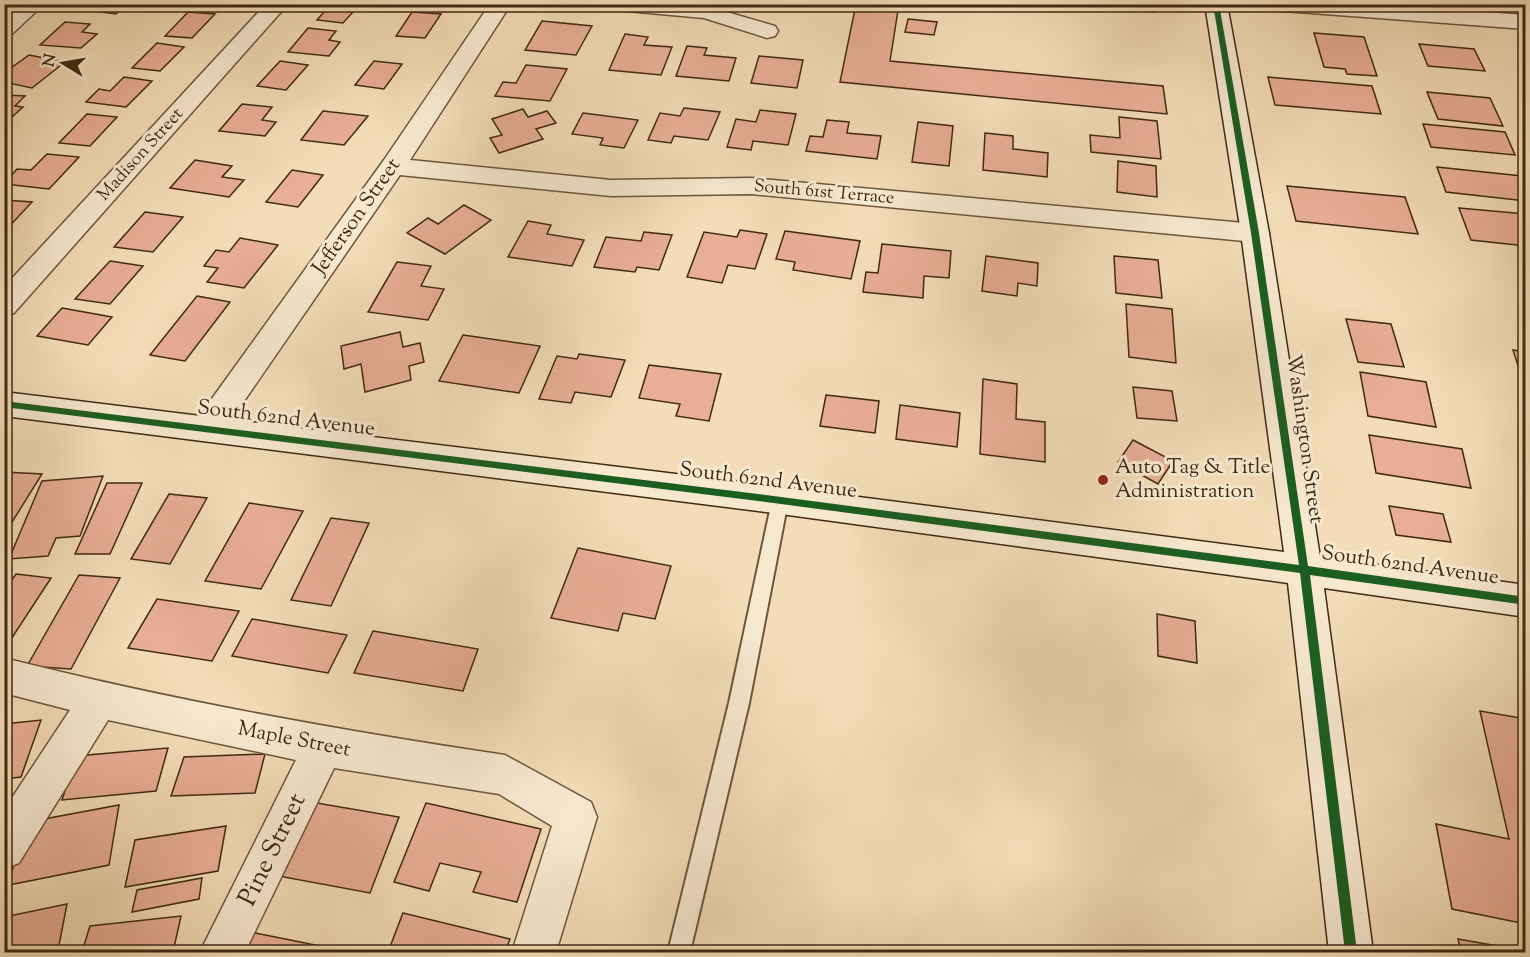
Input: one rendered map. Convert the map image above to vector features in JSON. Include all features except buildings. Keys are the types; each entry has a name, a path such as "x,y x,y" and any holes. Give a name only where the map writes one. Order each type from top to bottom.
{"street":[{"path":"4,30 34,4"},
{"name":"Madison Street","path":"4,306 278,4"},
{"name":"Jefferson Street","path":"209,427 393,166 501,4"},
{"path":"616,4 706,12 767,31"},
{"name":"Washington Street","path":"1216,4 1255,233 1304,569 1351,952"},
{"path":"1270,4 1520,21"},
{"name":"South 61st Terrace","path":"393,166 611,188 751,186 1255,233"},
{"name":"South 62nd Avenue","path":"4,404 209,427 1304,569 1526,601"},
{"name":"Maple Street","path":"4,675 99,700 324,747 505,775 576,817 534,952"},
{"path":"4,848 99,700"},
{"name":"Pine Street","path":"222,952 324,747"}],"lane":[{"path":"679,952 739,703 780,501"}],"cycle path":[{"path":"1216,4 1255,233 1304,569 1351,952"},
{"path":"4,404 956,523 1526,601"}],"place":[{"name":"Auto Tag & Title Administration","path":"1103,480"}]}
